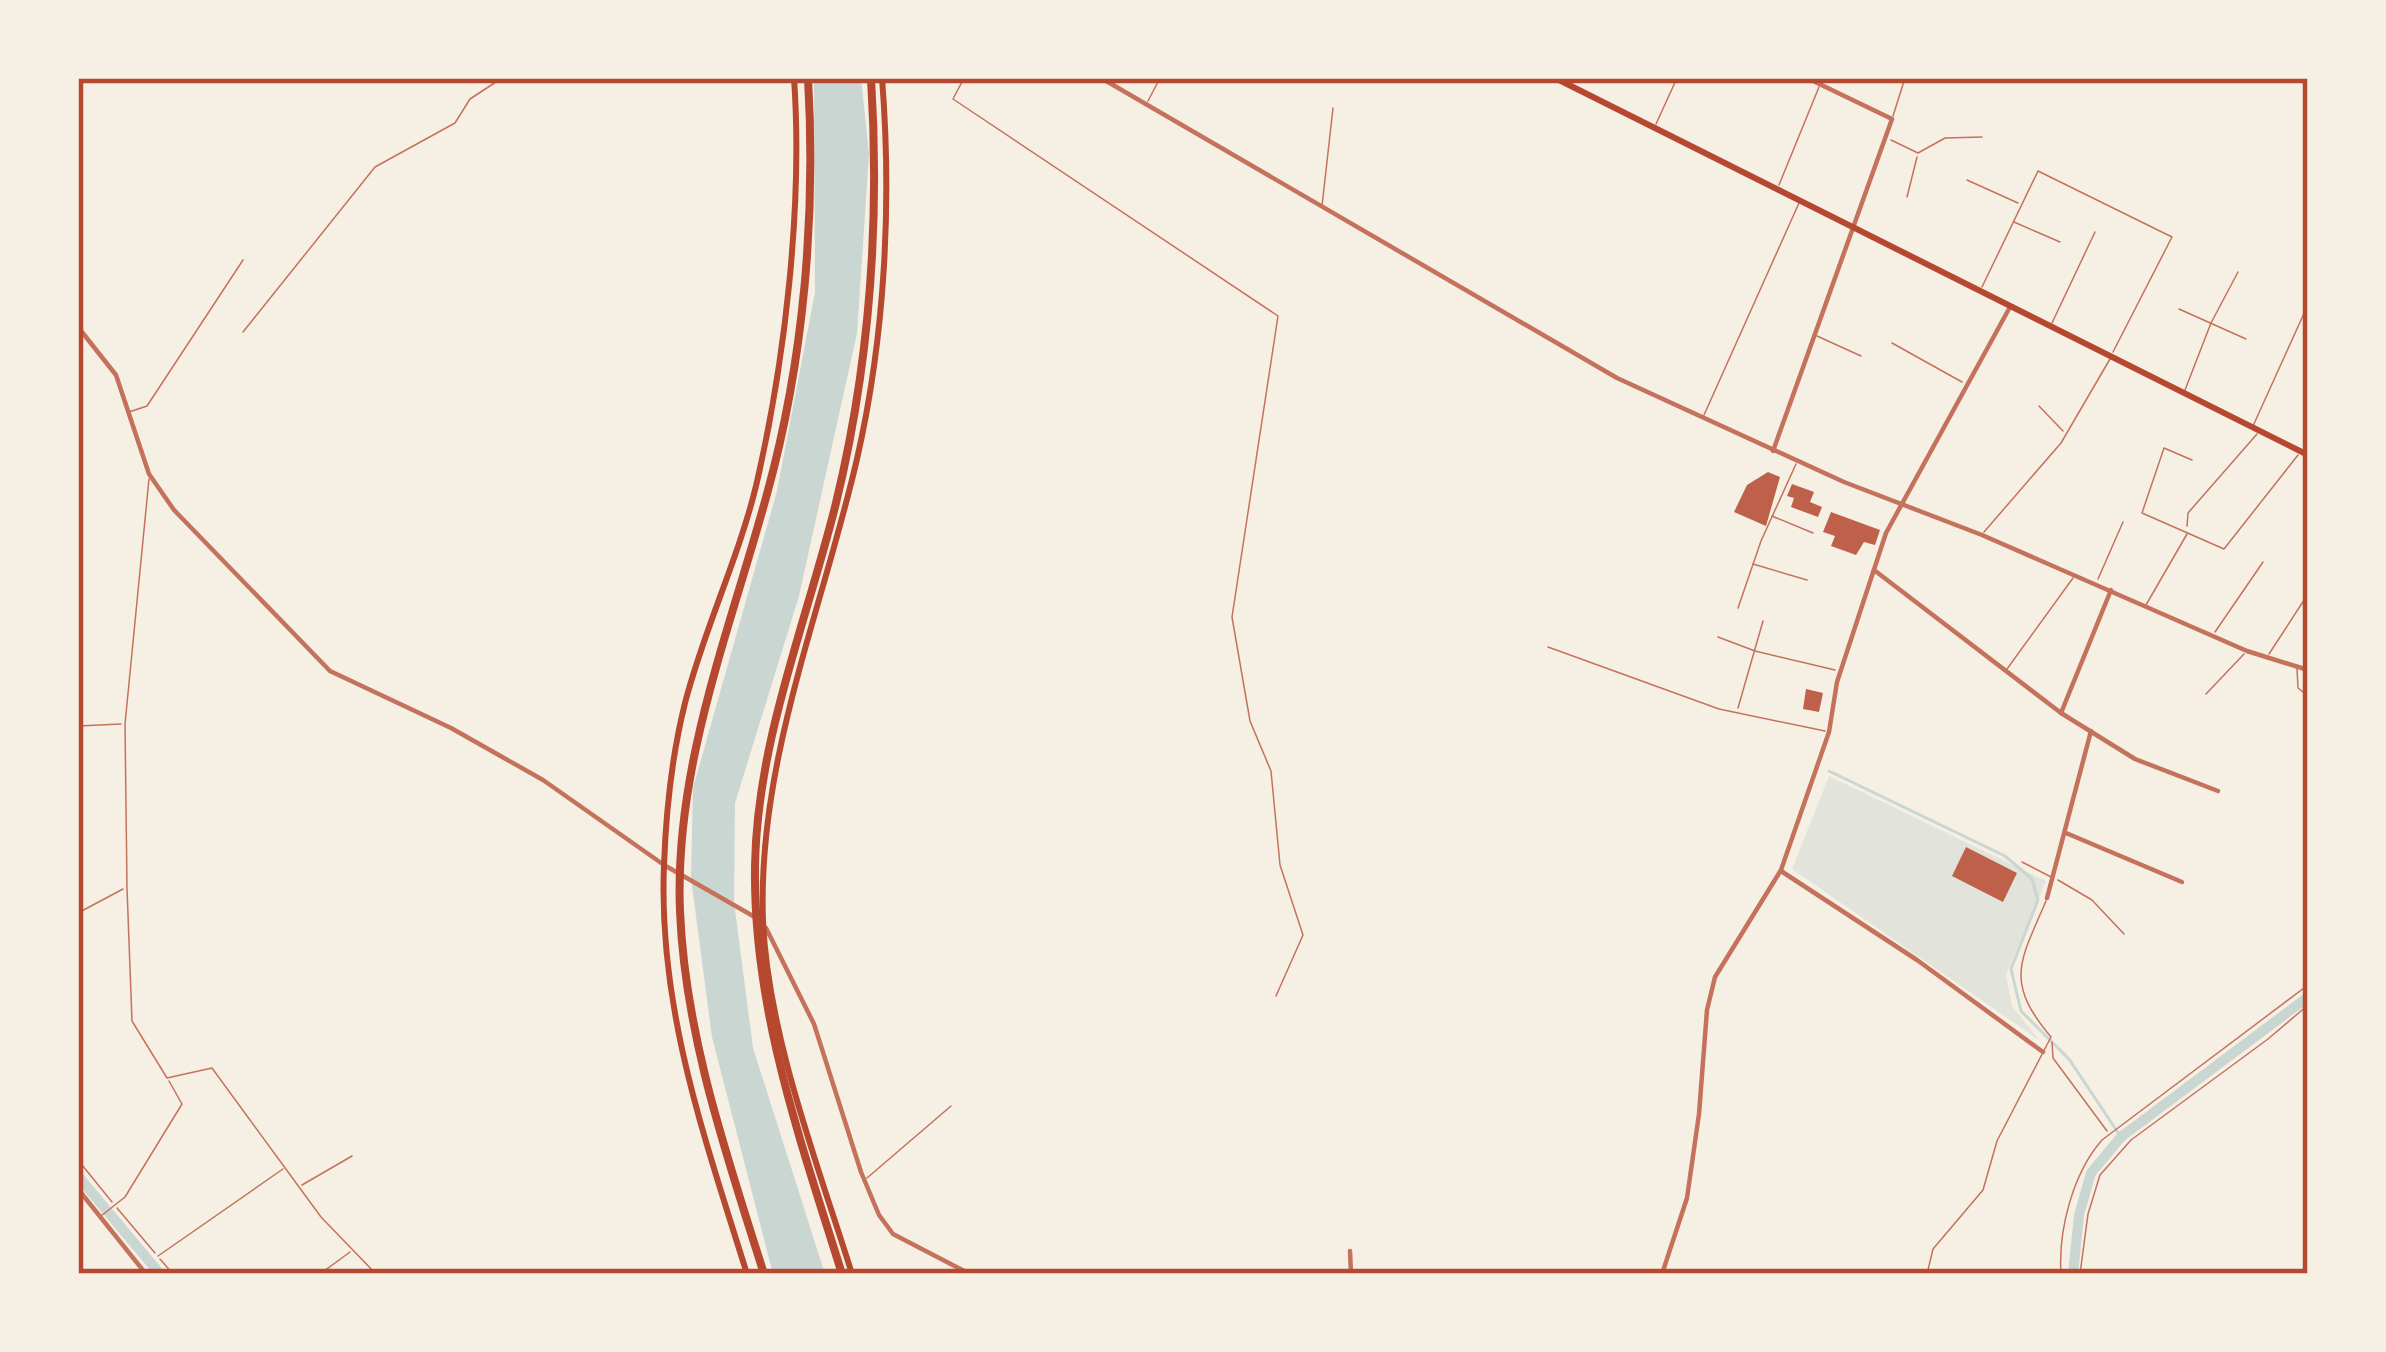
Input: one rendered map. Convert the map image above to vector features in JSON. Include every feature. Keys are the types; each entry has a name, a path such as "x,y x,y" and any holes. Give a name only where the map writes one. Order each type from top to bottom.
{"highway":[{"path":"764,1274 700,1058 680,909 686,809 705,704 768,490 795,362 811,199 808,78"},
{"path":"842,1274 771,1039 756,952 755,865 765,766 835,507 860,387 875,213 871,78"}],"main road":[{"path":"747,1274 682,1062 667,961 664,865 686,700 731,574 756,485 779,359 794,199 794,78"},
{"path":"852,1274 795,1090 763,922 770,809 783,736 858,455 868,391 883,273 887,146 882,78"},
{"path":"1555,78 1573,82 2304,453"}],"street":[{"path":"1101,78 1617,378 1702,420 2247,651 2308,670"},
{"path":"1773,451 1892,119 1807,78"},
{"path":"1662,1274 1687,1198 1707,1010 1715,977 1780,870 1829,732 1841,671 1874,570 1903,502 2010,307"},
{"path":"78,327 116,375 149,474 174,510 330,671 451,728 543,780 688,881 763,922 814,1024 879,1215 893,1234 970,1274"},
{"path":"1874,570 2061,713 2135,759 2218,791"},
{"path":"2061,713 2110,590"},
{"path":"2047,898 2091,731"},
{"path":"2065,833 2182,882"},
{"path":"1780,870 2043,1052"},
{"path":"78,1189 146,1274"},
{"path":"1350,1251 1351,1274"}],"lane":[{"path":"243,332 375,166 455,123 470,99 502,78"},
{"path":"964,78 953,99 1278,316 1232,617 1250,722 1271,770 1280,866 1303,935 1276,996"},
{"path":"1147,104 1160,78"},
{"path":"1655,127 1677,78"},
{"path":"1892,119 1905,78"},
{"path":"1777,189 1821,81"},
{"path":"1322,206 1333,108"},
{"path":"1907,197 1918,153 1945,138 1982,136"},
{"path":"1885,137 1918,153"},
{"path":"1979,292 2038,171 2172,237 2066,434 1982,535"},
{"path":"1966,180 2022,205"},
{"path":"1702,420 1800,200"},
{"path":"2014,221 2060,242"},
{"path":"2050,326 2095,232"},
{"path":"126,412 147,406 244,260"},
{"path":"2184,393 2211,323 2238,272"},
{"path":"2179,309 2246,339"},
{"path":"2146,605 2187,530 2188,513 2256,429 2306,309"},
{"path":"1814,334 1862,356"},
{"path":"1892,343 1967,385"},
{"path":"2039,406 2066,434"},
{"path":"2192,460 2164,448 2142,513 2224,549 2304,453"},
{"path":"1738,608 1797,460"},
{"path":"100,1216 125,1198 182,1103 132,1022 125,724 149,474"},
{"path":"1772,516 1814,532"},
{"path":"2096,584 2123,523"},
{"path":"2213,635 2263,562"},
{"path":"1753,564 1807,580"},
{"path":"2005,670 2075,575"},
{"path":"2266,658 2308,594"},
{"path":"1737,711 1763,621"},
{"path":"1718,638 1841,671"},
{"path":"1548,647 1654,688 1829,732"},
{"path":"2206,694 2247,651"},
{"path":"2297,668 2298,688 2308,696"},
{"path":"78,726 125,724"},
{"path":"2022,862 2092,900 2124,934"},
{"path":"78,913 127,887"},
{"path":"2047,898 2019,964 2027,1009 2051,1037 2054,1058 2109,1134"},
{"path":"2061,1274 2070,1203 2089,1154 2109,1134 2308,986"},
{"path":"2080,1274 2088,1214 2100,1175 2131,1140 2308,1005"},
{"path":"1927,1274 1933,1249 1983,1190 1997,1141 2051,1037"},
{"path":"167,1078 212,1068 299,1187 376,1274"},
{"path":"864,1180 951,1106"},
{"path":"299,1187 352,1156"},
{"path":"78,1160 173,1274"},
{"path":"158,1256 285,1168"},
{"path":"320,1274 353,1250"}],"shaded area":[{"path":"814,78 861,78 869,154 857,333 799,596 735,803 734,902 753,1048 825,1274 773,1274 712,1037 691,878 693,788 777,491 815,292"},
{"path":"1829,776 2046,881 2006,975 2012,1006 2039,1040 1792,869"}],"building":[{"path":"1768,472 1780,477 1766,526 1734,512 1747,485"},
{"path":"1792,484 1814,492 1810,502 1822,507 1818,517 1791,507 1794,498 1787,496"},
{"path":"1831,512 1880,530 1875,545 1864,542 1856,555 1831,546 1835,536 1823,532"},
{"path":"1806,689 1823,693 1819,712 1803,709"},
{"path":"1966,847 2017,873 2003,902 1952,876"}],"waterway":[{"path":"1829,771 2005,856 2032,879 2038,900 2011,969 2021,1011 2069,1059 2121,1137"},
{"path":"2073,1274 2079,1215 2091,1173 2121,1137 2308,997"},
{"path":"78,1176 160,1274"}]}
